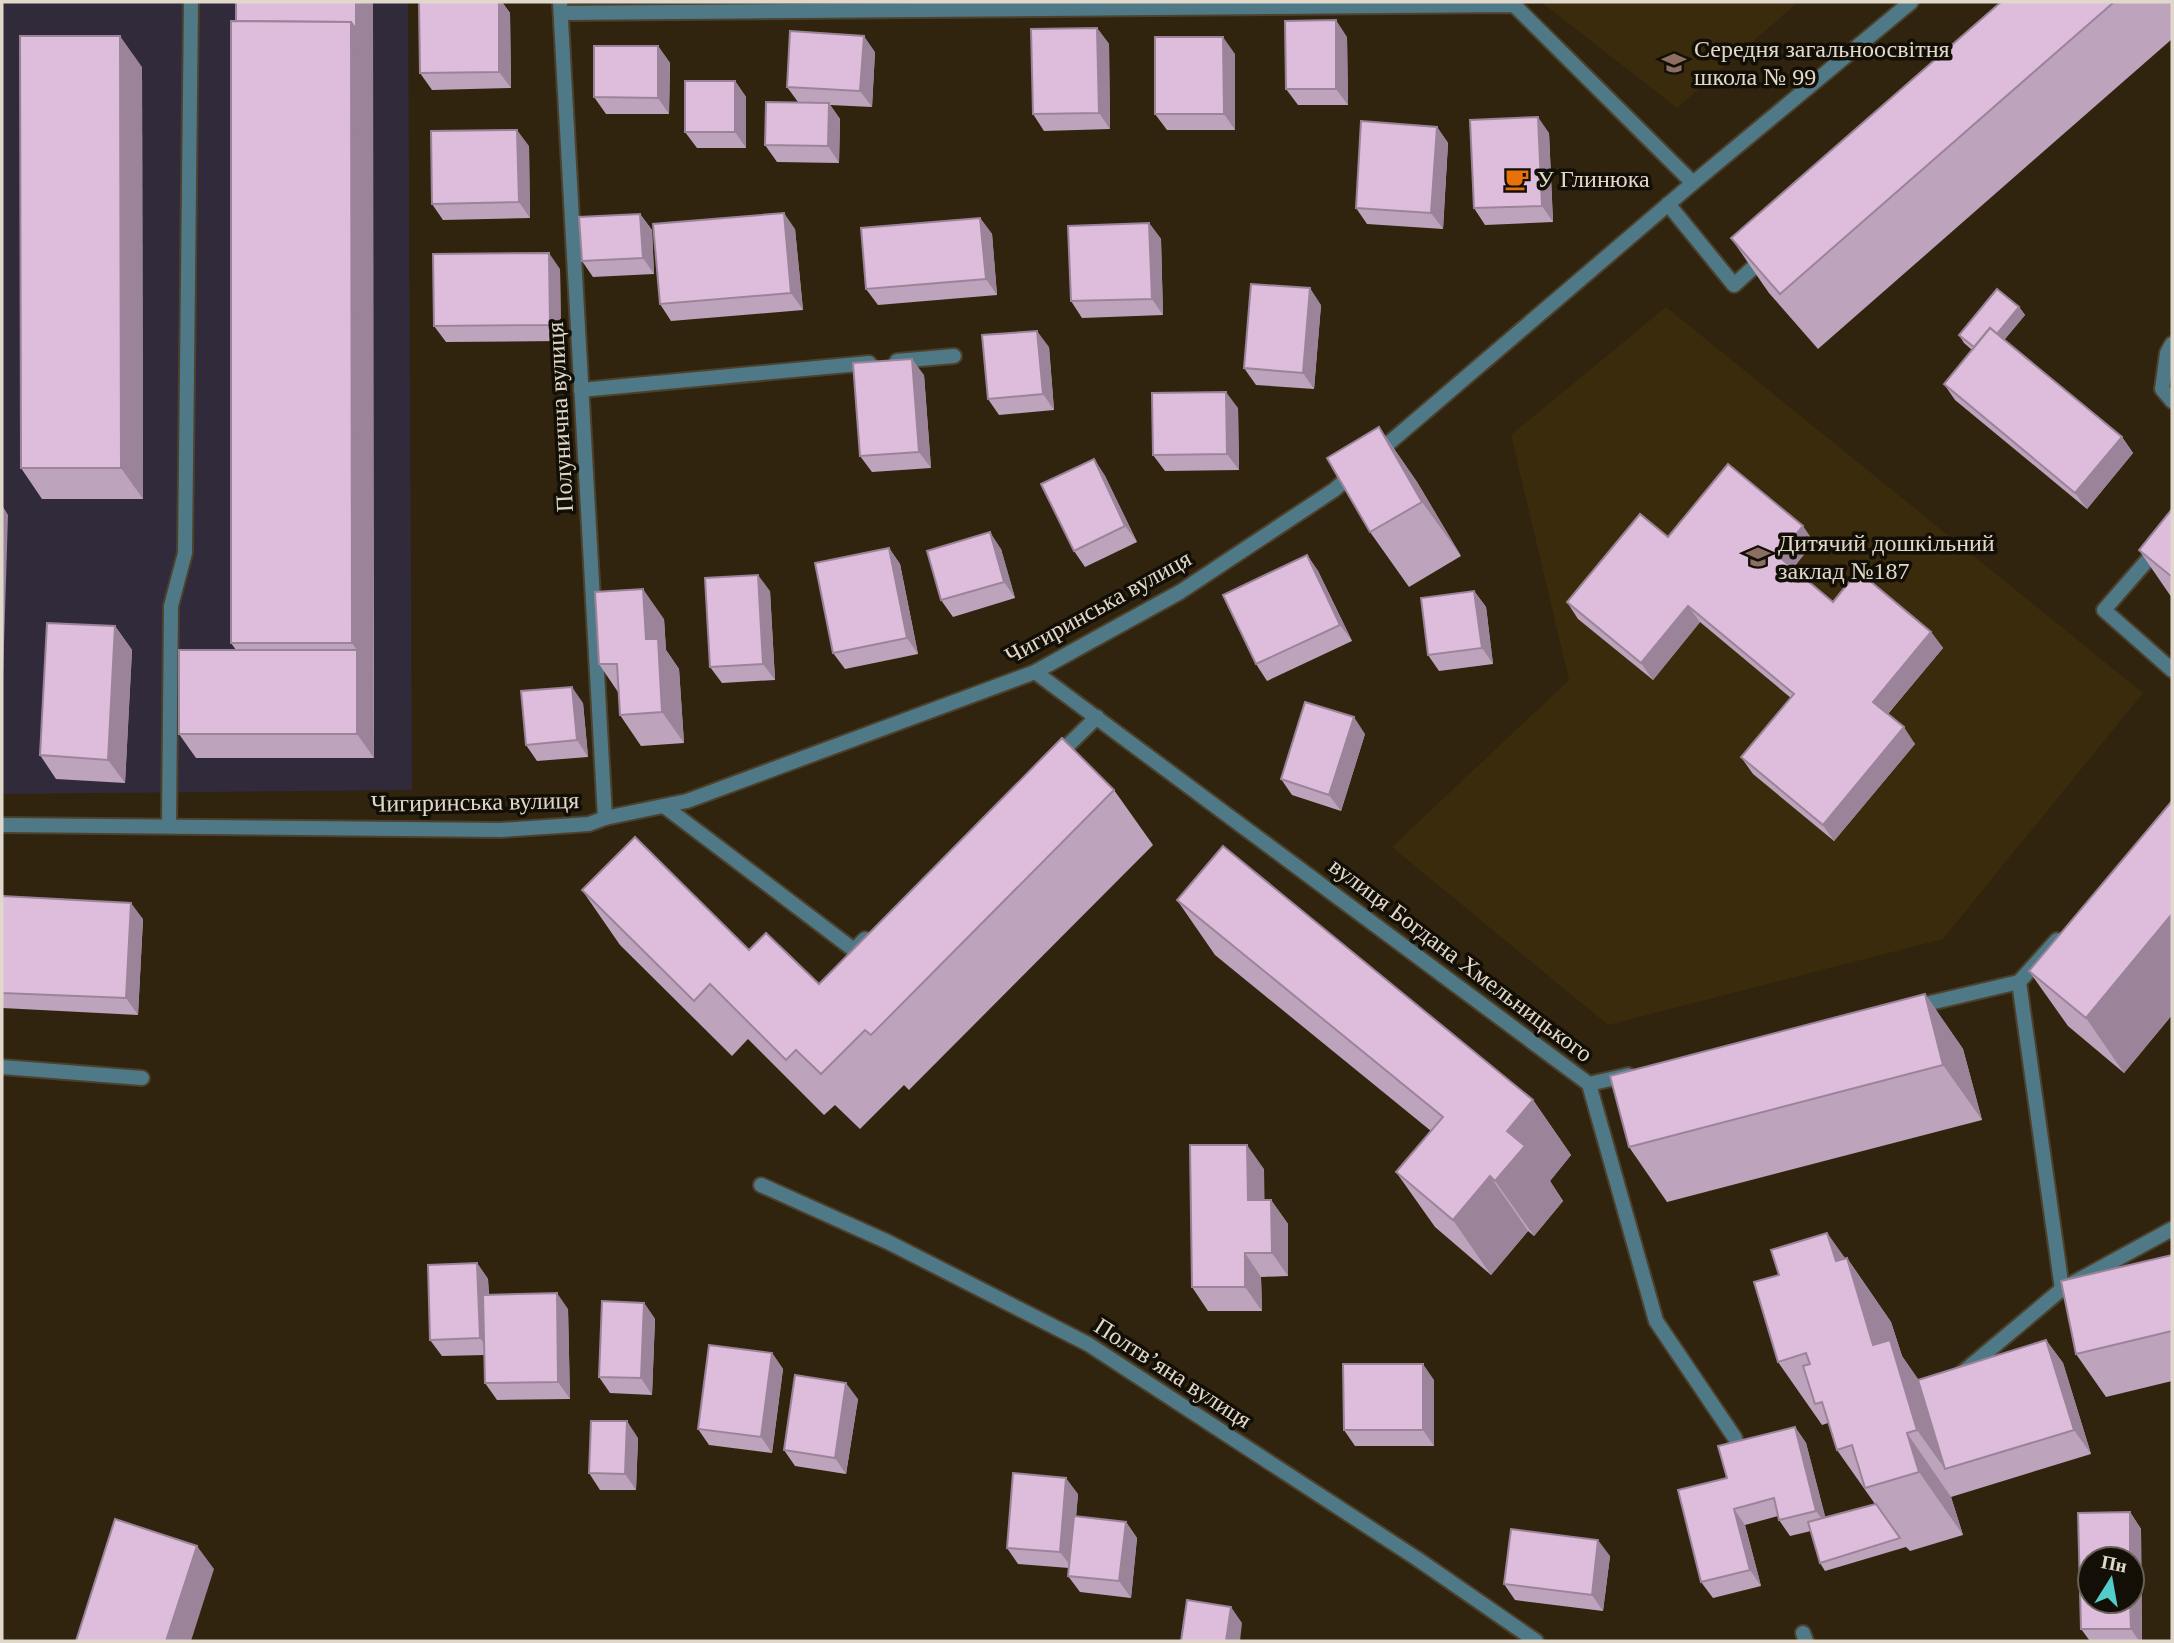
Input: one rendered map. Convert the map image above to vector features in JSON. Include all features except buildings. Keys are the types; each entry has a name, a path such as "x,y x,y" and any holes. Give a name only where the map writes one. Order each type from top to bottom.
{"street":[{"path":"169,826 171,607 186,553 191,2"},
{"name":"Чигиринська вулиця","path":"2,825 501,830 589,824 605,818 687,802 1035,672 1180,592 1335,490 1668,204 1912,2"},
{"name":"Полунична вулиця","path":"605,818 561,7 1514,5 1693,183"},
{"path":"1668,204 1734,285 1774,248"},
{"path":"2172,344 2167,353 2162,389 2172,401"},
{"path":"581,390 954,356"},
{"path":"2172,532 2104,610 2172,670"},
{"name":"вулиця Богдана Хмельницького","path":"1035,672 1589,1084 1643,1071"},
{"path":"1048,764 1097,717"},
{"path":"664,806 854,950 873,931"},
{"path":"1898,1010 2019,982 2064,931"},
{"path":"2019,982 2062,1289"},
{"path":"2,1067 142,1078"},
{"path":"1589,1084 1656,1321 1735,1438"},
{"name":"Полтвʼяна вулиця","path":"761,1185 888,1242 1088,1344 1416,1558 1536,1641"},
{"path":"1962,1373 2062,1289 2172,1229"}],"shaded area":[{"path":"2,2 408,2 412,790 2,794"},
{"name":"Середня загальноосвітня школа № 99","path":"1541,2 1798,2 1677,108"},
{"name":"Дитячий дошкільний заклад №187","path":"1666,307 2143,693 1943,939 1608,1025 1392,847 1569,680 1511,435"}],"place":[{"name":"Середня загальноосвітня школа № 99","path":"1674,63"},
{"name":"У Глинюка","path":"1517,179"},
{"name":"Дитячий дошкільний заклад №187","path":"1758,557"}]}
